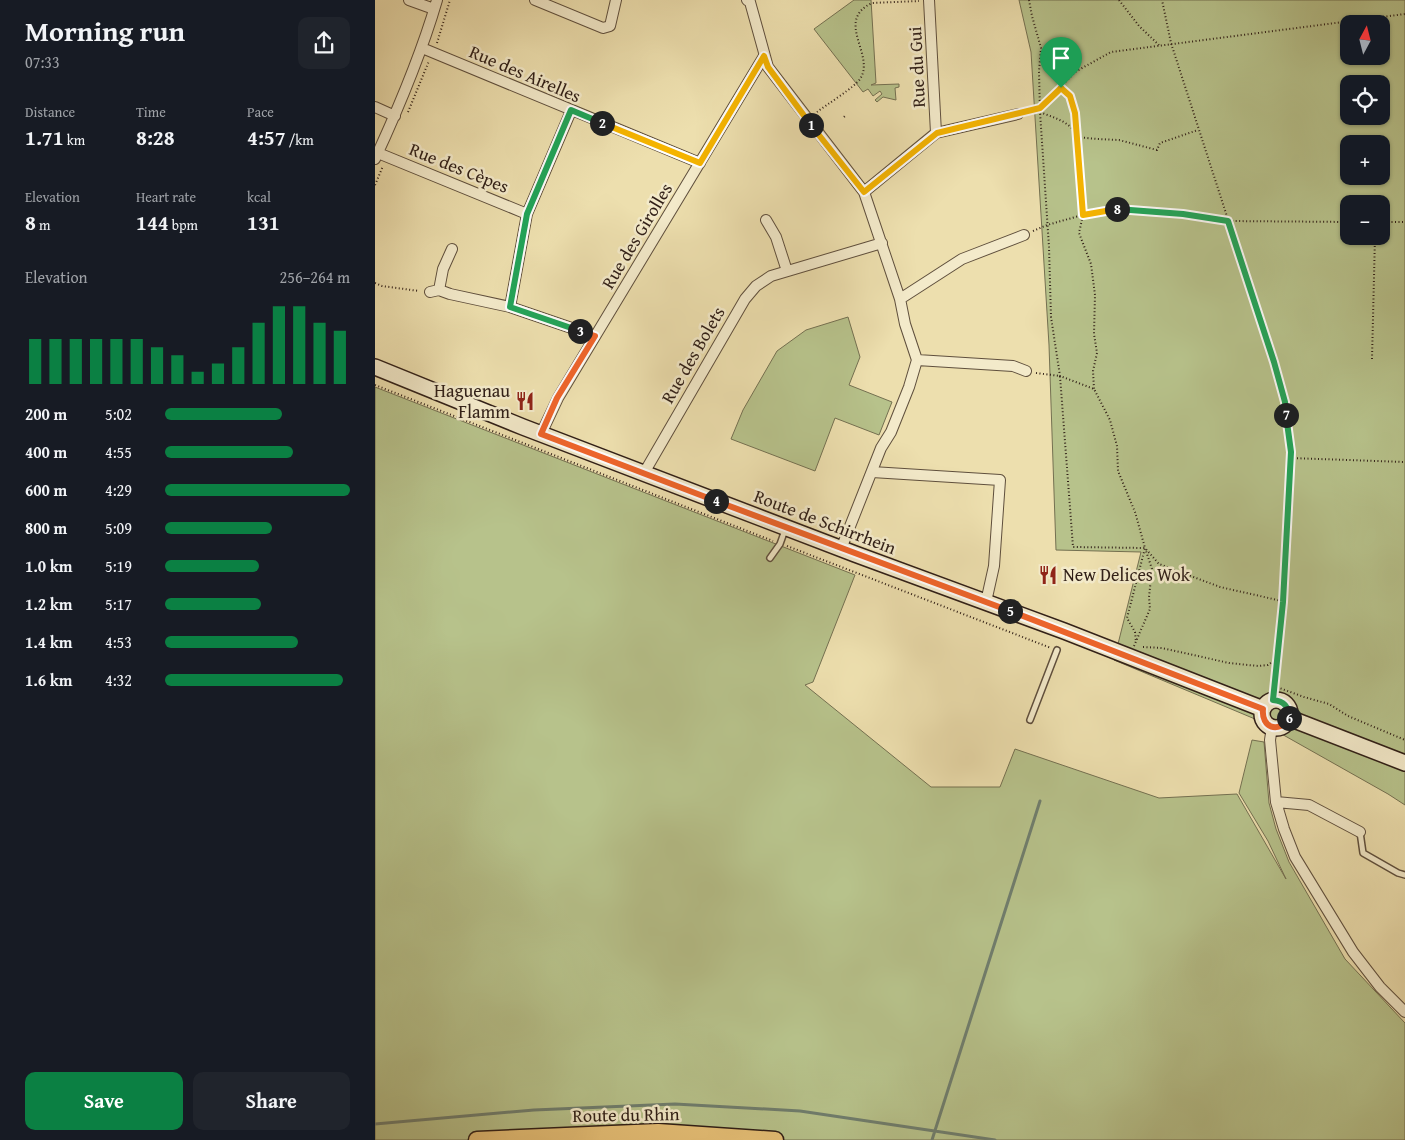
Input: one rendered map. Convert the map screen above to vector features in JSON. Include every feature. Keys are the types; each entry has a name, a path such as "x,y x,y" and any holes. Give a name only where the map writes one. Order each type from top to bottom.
{"main road":[{"name":"Route du Rhin","path":"477,1140 658,1132 775,1140"}],"street":[{"path":"377,156 422,48 435,5 409,0"},
{"path":"535,0 603,28 610,26 616,0"},
{"name":"Rue du Gui","path":"929,0 937,133"},
{"path":"750,1 768,67 864,192 900,299 905,324 917,360 897,418 881,448 841,549"},
{"name":"Rue des Airelles","path":"422,48 700,163"},
{"name":"Rue des Girolles","path":"541,434 557,398 764,56"},
{"path":"375,107 395,116"},
{"path":"510,307 527,214 571,110"},
{"path":"864,192 937,133 1018,114"},
{"name":"Rue des Cèpes","path":"377,156 527,214"},
{"path":"765,220 776,237 787,271"},
{"path":"900,299 962,259 1024,235"},
{"name":"Rue des Bolets","path":"644,473 745,299 756,286 771,276 882,243"},
{"path":"452,249 434,291 510,307 595,336"},
{"path":"917,360 1013,366 1026,371"},
{"name":"Route de Schirrhein","path":"375,367 541,434 841,549 1077,636 1280,701 1289,710 1289,718"},
{"path":"872,472 1000,480 994,566 985,602"},
{"path":"1270,698 1262,716 1271,727 1278,728 1284,725 1289,718 1405,762"},
{"path":"1271,727 1270,740 1276,802 1295,857 1353,952 1380,987 1405,1012"},
{"path":"1276,802 1309,805 1360,832"}],"lane":[{"path":"770,558 780,544 785,527"},
{"path":"1030,720 1057,650"},
{"path":"1360,832 1363,853 1397,873 1405,875"}],"path":[{"path":"807,120 860,80 863,60 855,26 858,14 865,6 872,3 929,0"},
{"path":"1029,0 1041,48 1039,72 1040,112 1051,317 1060,376 1073,547 1145,548 1159,564 1220,587 1283,602"},
{"path":"1119,0 1139,26 1159,44"},
{"path":"1162,0 1171,43 1274,362 1285,402 1290,458 1283,602 1280,638 1270,698 1304,698 1329,704 1348,716 1405,740"},
{"path":"1018,114 1040,108 1075,72 1111,52 1159,44 1405,14"},
{"path":"1061,88 1070,96 1075,113 1083,215 1079,233 1091,264 1095,295 1094,334 1097,353 1093,371 1094,389 1110,420 1117,446 1118,471 1135,512 1152,569 1149,597 1150,609 1133,648 1162,648 1229,663 1258,666 1268,665 1276,659"},
{"path":"1040,112 1066,123 1073,128 1077,136"},
{"path":"1077,136 1097,140 1119,140 1157,150 1160,143 1198,130"},
{"path":"1024,235 1047,225 1083,215 1117,209 1183,214 1228,221 1340,222"},
{"path":"1390,222 1405,222"},
{"path":"1372,359 1375,245"},
{"path":"375,283 382,286 434,291"},
{"path":"1026,371 1060,376 1094,389"},
{"path":"375,385 780,544 1057,650"},
{"path":"1290,458 1405,462"},
{"path":"1137,642 1135,632 1127,618 1145,548"}],"green space":[{"path":"854,0 871,0 876,83 871,85 899,84 899,87 895,88 896,100 883,97 877,102 875,100 882,94 880,91 873,96 868,89 863,92 814,29"},
{"path":"1019,0 1405,0 1405,805 1255,719 1114,660 1141,552 1056,550 1049,345 1031,52"},
{"path":"848,317 860,357 849,385 892,402 879,435 835,418 815,471 731,439 743,410 777,351 806,330"},
{"path":"375,387 855,575 813,682 805,685 931,787 1000,787 1015,749 1159,798 1237,794 1286,879 1268,841 1239,793 1252,740 1264,742 1269,803 1276,829 1289,862 1345,959 1405,1023 1405,1140 375,1140"}],"waterway":[{"path":"932,1140 1040,801"},
{"path":"375,1124 534,1110 675,1104 800,1111 995,1140"}],"place":[{"name":"Haguenau Flamm","path":"525,401"},
{"name":"New Delices Wok","path":"1048,575"}],"route":[{"path":"764,56 768,67 864,192 937,133 1040,108 1061,88 1070,96 1075,113 1083,215 1117,209 1183,214 1228,221 1274,362 1285,402 1291,452 1285,533 1283,602 1273,700 1285,704 1289,710 1289,718 1284,725 1278,728 1271,727 1265,722 1262,716 1263,709 1077,636 855,554 541,434 557,398 595,336 510,307 527,214 571,110 700,163 764,56"}]}
